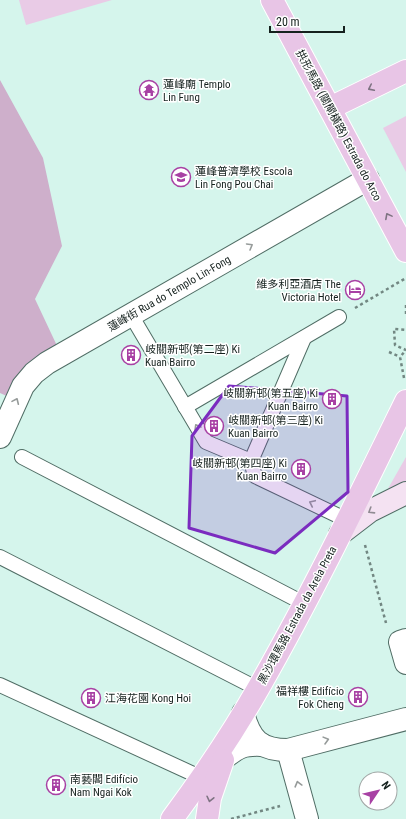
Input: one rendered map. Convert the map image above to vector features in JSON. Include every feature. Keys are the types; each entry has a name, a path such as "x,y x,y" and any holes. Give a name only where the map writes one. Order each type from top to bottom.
{"main road":[{"name":"拱形馬路 (關閘橫路) Estrada do Arco","path":"272,0 406,251"},
{"path":"330,108 406,71"},
{"name":"黑沙環馬路 Estrada da Areia Preta","path":"172,819 202,778 258,689 305,604 406,401"},
{"path":"344,527 386,502 406,493"},
{"path":"207,819 210,798 223,759 240,718"}],"street":[{"name":"蓮峰街 Rua do Templo Lin-Fong","path":"0,437 23,386 34,373 47,363 368,179"},
{"path":"403,641 406,663"},
{"path":"240,718 253,737 262,745"},
{"path":"223,759 236,749 249,744 262,745 274,750 288,750 406,719"},
{"path":"288,750 304,810"}],"lane":[{"path":"131,315 206,442 250,461"},
{"path":"186,407 339,317"},
{"path":"304,338 250,461 255,476 344,527"},
{"path":"22,457 305,604"},
{"path":"0,557 258,689"},
{"path":"0,685 202,778"}],"path":[{"path":"339,317 406,278"},
{"path":"406,305 406,314"},
{"path":"400,357 406,350 395,345 394,329 406,330"},
{"path":"389,352 400,357"},
{"path":"400,357 404,379"},
{"path":"368,557 392,644 403,641"},
{"path":"231,819 304,810"}],"highlighted area":[{"path":"229,386 347,396 348,492 275,553 189,528 192,436"}],"shaded area":[{"path":"19,0 112,0 26,25"},
{"path":"0,80 43,158 62,246 35,299 59,350 9,397 0,393"},
{"path":"406,116 406,172 383,128"},
{"path":"406,457 406,489 381,501"}],"place":[{"name":"蓮峰廟 Templo Lin Fung","path":"149,90"},
{"name":"蓮峰普濟學校 Escola Lin Fong Pou Chai","path":"181,177"},
{"name":"維多利亞酒店 The Victoria Hotel","path":"355,290"},
{"name":"岐關新邨(第二座) Ki Kuan Bairro","path":"131,355"},
{"name":"岐關新邨(第五座) Ki Kuan Bairro","path":"332,399"},
{"name":"岐關新邨(第三座) Ki Kuan Bairro","path":"214,426"},
{"name":"岐關新邨(第四座) Ki Kuan Bairro","path":"301,469"},
{"name":"福祥樓 Edifício Fok Cheng","path":"358,697"},
{"name":"江海花園 Kong Hoi","path":"91,698"},
{"name":"南藝閣 Edifício Nam Ngai Kok","path":"56,785"}]}
